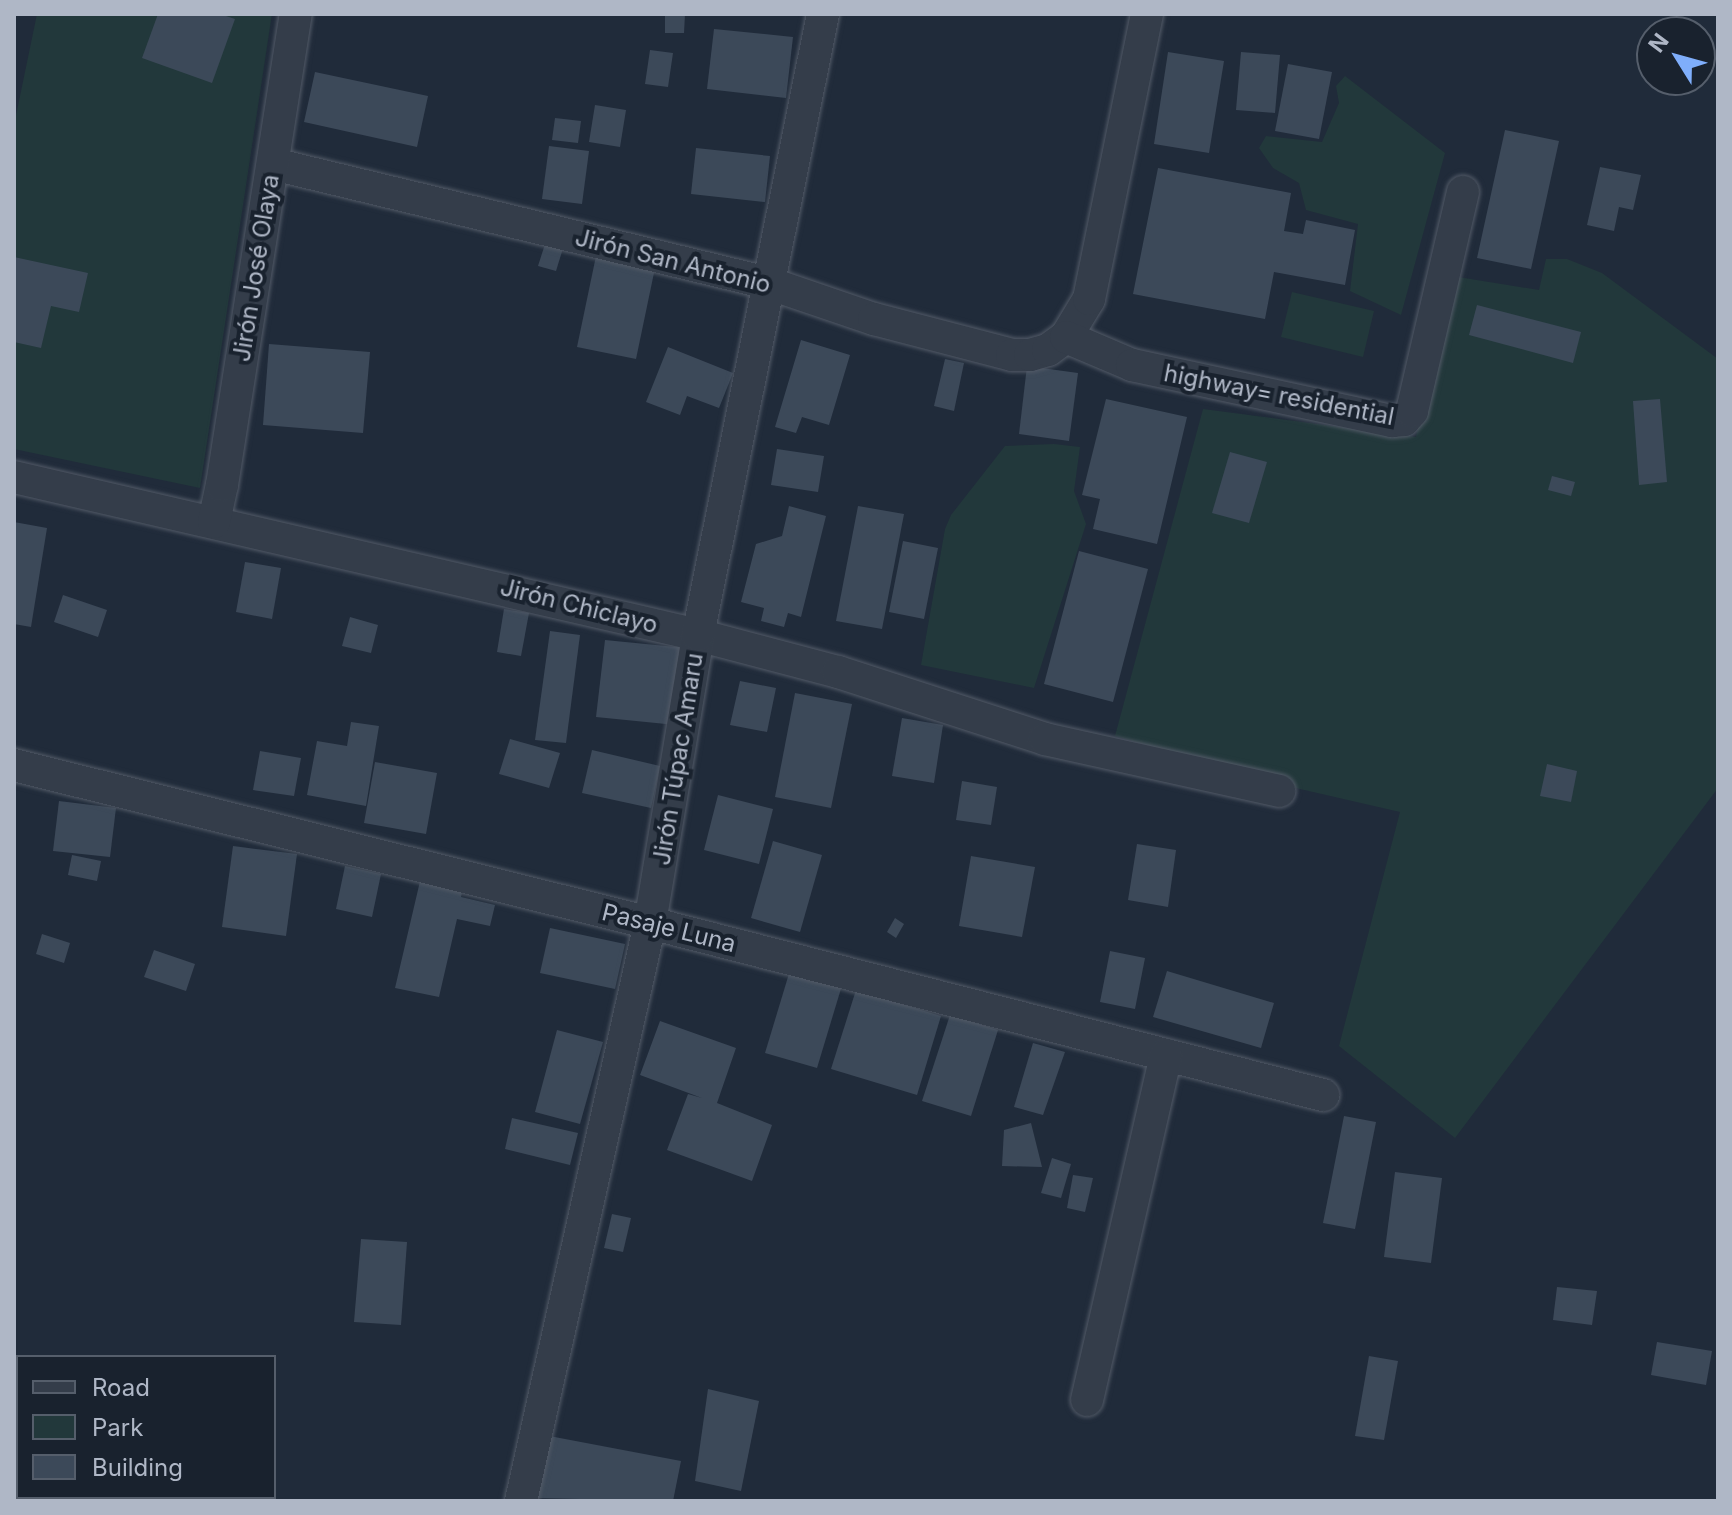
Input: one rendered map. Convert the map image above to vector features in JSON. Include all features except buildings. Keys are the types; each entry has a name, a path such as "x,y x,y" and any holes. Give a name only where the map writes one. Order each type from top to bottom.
{"street":[{"name":"Jirón José Olaya","path":"214,522 296,14"},
{"name":"Jirón Túpac Amaru","path":"521,1501 650,923 698,635 823,14"},
{"path":"1066,337 1089,299 1140,16"},
{"name":"Jirón San Antonio","path":"273,164 768,283 874,319 1012,355 1048,350 1066,337"},
{"name":"highway= residential","path":"1066,337 1132,365 1392,421 1404,420 1412,411 1463,192"},
{"name":"Jirón Chiclayo","path":"14,477 698,635 838,672 1045,739 1279,791"},
{"name":"Pasaje Luna","path":"14,765 1323,1095"},
{"path":"1087,1400 1166,1055"}],"green space":[{"path":"37,14 272,14 200,488 14,449 14,125"},
{"path":"1345,76 1445,153 1401,315 1350,291 1358,224 1306,210 1299,183 1273,168 1259,148 1266,136 1322,142 1339,103 1336,86"},
{"path":"1546,259 1567,259 1602,273 1718,359 1718,788 1455,1138 1339,1046 1400,812 1300,789 1115,736 1203,409 1416,437 1452,276 1539,290"},
{"path":"1292,292 1374,311 1363,357 1281,337"},
{"path":"1054,444 1080,447 1074,491 1086,524 1034,688 921,665 945,529 951,515 1005,446"}]}
